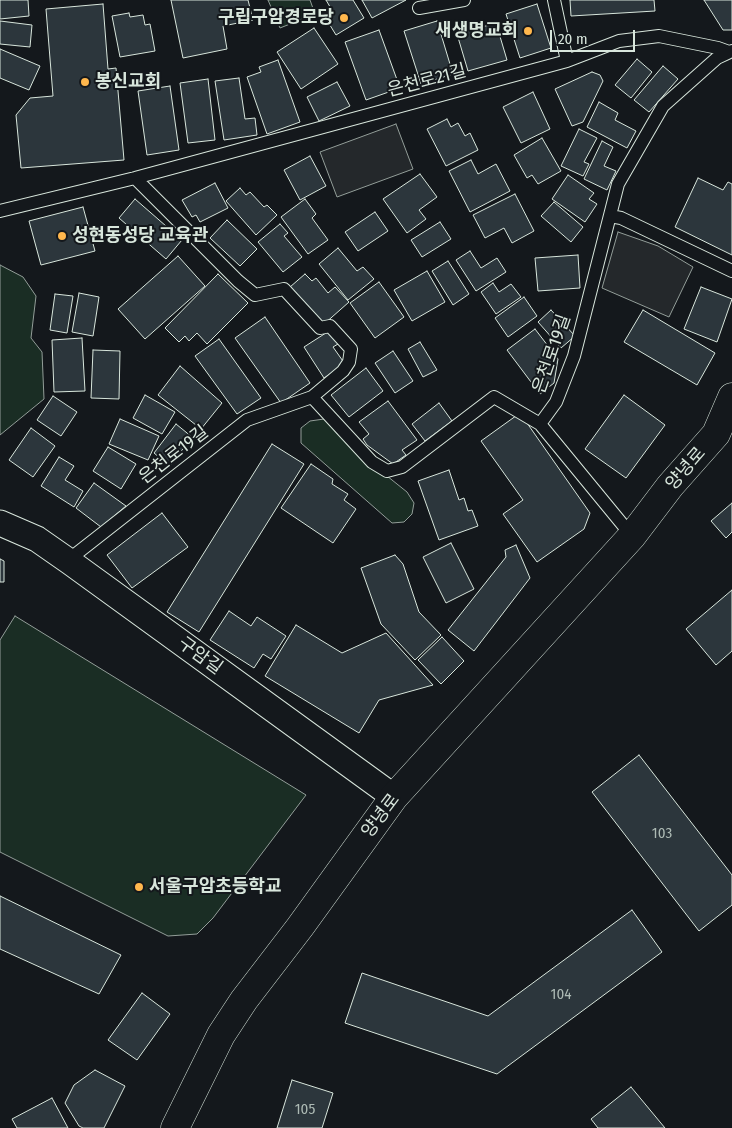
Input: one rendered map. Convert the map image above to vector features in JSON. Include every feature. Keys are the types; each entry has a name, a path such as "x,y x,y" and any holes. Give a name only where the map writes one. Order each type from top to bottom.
{"main road":[{"name":"양녕로","path":"175,1128 221,1035 244,1000 300,927 394,797 632,536 670,486 716,434 732,397"}],"street":[{"name":"구암길","path":"0,523 37,540 70,562 394,797"}],"lane":[{"path":"419,8 464,0"},
{"path":"554,0 567,61"},
{"name":"은천로21길","path":"0,211 135,178 567,61 619,41 659,36 730,51"},
{"name":"은천로19길","path":"312,396 372,462 387,471 402,467 494,397 540,424 556,402 574,356 618,184 664,106 687,82 717,58 730,51"},
{"name":"은천로19길","path":"70,562 76,554 247,420 312,396 343,371 349,362 351,349 330,326 320,328 284,290 255,295 238,281 135,178"},
{"path":"610,216 620,218 732,271"},
{"path":"540,424 632,536"}],"green space":[{"path":"268,0 310,0 315,14 280,28"},
{"path":"0,265 23,277 36,296 31,338 42,352 44,399 0,435"},
{"path":"324,419 372,464 407,492 414,503 412,514 404,522 392,523 301,443 301,428 310,421"},
{"path":"15,616 306,795 213,918 197,934 168,936 0,852 0,640"}],"shaded area":[{"path":"396,124 413,169 337,197 320,152"},
{"path":"618,232 658,246 693,267 669,317 602,288"}],"building":[{"path":"0,0 28,0 29,16 0,19"},
{"path":"171,0 248,0 253,20 223,26 227,49 183,58"},
{"name":"구립구암경로당","path":"326,0 353,0 364,18 336,35 325,17 333,12"},
{"path":"362,0 406,0 372,18"},
{"path":"570,0 654,0 655,11 571,16"},
{"path":"704,0 732,0 732,30 723,30"},
{"name":"봉신교회","path":"103,4 108,69 116,68 124,160 21,168 16,115 30,98 53,96 46,9"},
{"name":"새생명교회","path":"537,4 551,48 520,58 506,14"},
{"path":"129,13 130,17 143,15 145,25 150,24 155,51 120,57 112,16"},
{"path":"0,21 32,25 30,47 0,44"},
{"path":"437,21 453,74 421,84 404,31"},
{"path":"496,23 507,60 468,71 457,34"},
{"path":"314,28 338,64 301,89 277,52"},
{"path":"379,30 400,88 366,100 345,42"},
{"path":"0,49 40,66 29,90 0,78"},
{"path":"637,59 652,72 631,98 615,85"},
{"path":"278,60 300,122 267,134 247,77 261,72 259,67"},
{"path":"663,66 678,79 649,112 634,100"},
{"path":"592,72 600,75 603,81 583,122 572,126 555,89"},
{"path":"239,78 245,119 255,118 257,135 224,140 215,81"},
{"path":"208,79 215,140 188,143 180,83"},
{"path":"337,82 350,106 319,121 307,97"},
{"path":"170,86 179,150 147,155 138,91"},
{"path":"533,92 550,129 521,143 503,107"},
{"path":"599,102 618,113 615,120 636,131 627,148 587,127"},
{"path":"447,119 451,127 458,123 465,136 470,133 478,150 446,166 427,129"},
{"path":"579,129 597,138 584,162 589,164 583,176 561,166"},
{"path":"542,138 561,171 538,184 532,175 527,178 514,155"},
{"path":"602,141 613,147 604,166 616,171 607,190 584,179"},
{"path":"310,156 326,186 300,200 284,170"},
{"path":"471,160 478,174 496,164 510,191 470,212 449,171"},
{"path":"420,174 437,197 419,210 426,219 407,233 383,199"},
{"path":"568,175 594,193 589,199 597,204 585,222 552,199"},
{"path":"698,178 723,190 728,182 732,184 732,255 675,227"},
{"path":"215,183 228,208 200,222 196,215 192,217 182,200"},
{"path":"240,188 246,195 250,192 264,207 267,205 277,215 256,235 226,201"},
{"path":"515,194 534,231 512,243 504,228 485,238 473,215"},
{"path":"135,199 182,240 166,259 119,218"},
{"path":"305,199 316,214 312,218 328,240 308,254 281,217"},
{"path":"554,202 583,227 571,242 541,216"},
{"name":"성현동성당 교육관","path":"83,207 95,251 41,265 29,221"},
{"path":"375,212 388,231 358,251 345,232"},
{"path":"227,220 257,249 240,266 210,238"},
{"path":"440,222 451,239 422,257 411,240"},
{"path":"280,224 288,233 284,236 302,257 283,272 258,242"},
{"path":"338,248 357,271 363,267 374,279 348,300 319,264"},
{"path":"470,251 481,268 497,258 506,272 476,291 456,260"},
{"path":"578,255 580,288 538,291 535,258"},
{"path":"178,256 205,286 145,339 118,309"},
{"path":"448,261 469,294 453,305 432,271"},
{"path":"427,271 445,302 412,321 394,290"},
{"path":"218,274 248,303 207,344 197,333 189,341 185,336 179,342 165,328"},
{"path":"305,274 312,281 316,278 328,293 335,287 349,302 323,325 290,287"},
{"path":"379,282 404,317 375,338 350,303"},
{"path":"493,283 499,292 511,284 521,297 496,314 481,292"},
{"path":"701,287 732,299 717,342 684,329"},
{"path":"79,293 99,297 93,336 72,332"},
{"path":"55,294 73,296 67,333 50,330"},
{"path":"524,297 537,316 508,337 495,318"},
{"path":"551,310 575,336 561,348 538,322"},
{"path":"643,310 715,353 697,385 624,342"},
{"path":"265,317 310,383 281,403 235,338"},
{"path":"535,329 558,359 554,383 540,394 507,350"},
{"path":"329,331 338,344 333,347 345,364 324,378 304,347"},
{"path":"82,338 85,391 54,392 52,340"},
{"path":"219,339 261,398 237,414 195,356"},
{"path":"420,342 437,370 423,377 408,349"},
{"path":"93,350 120,351 119,399 91,398"},
{"path":"393,351 413,381 395,393 375,363"},
{"path":"180,366 222,403 201,429 158,395"},
{"path":"366,368 383,391 349,417 331,395"},
{"path":"145,395 175,412 162,434 133,418"},
{"path":"624,395 665,425 626,478 585,449"},
{"path":"53,396 77,412 61,436 37,420"},
{"path":"388,401 417,440 402,450 406,455 393,464 367,445 363,439 369,434 359,422"},
{"path":"439,403 452,421 425,441 412,424"},
{"path":"520,413 590,513 584,529 537,562 503,514 523,500 481,441"},
{"path":"120,419 159,436 148,460 109,444"},
{"path":"176,424 192,437 170,466 154,453"},
{"path":"31,428 55,446 33,477 9,460"},
{"path":"272,444 304,464 199,632 167,612"},
{"path":"108,447 136,464 121,489 93,471"},
{"path":"59,457 74,466 65,480 83,491 74,507 41,486"},
{"path":"311,464 333,479 332,484 348,494 344,500 356,509 333,543 281,508"},
{"path":"449,470 459,500 464,498 468,511 472,510 478,526 439,540 418,481"},
{"path":"94,483 126,506 101,527 76,508"},
{"path":"732,503 732,532 726,538 711,521"},
{"path":"162,513 188,547 132,588 107,555"},
{"path":"451,543 474,589 446,603 423,557"},
{"path":"516,545 530,578 474,651 448,630 506,557 505,550"},
{"path":"395,555 403,564 419,612 441,635 415,660 381,624 361,568"},
{"path":"0,559 4,561 4,582 0,582"},
{"path":"732,590 732,651 716,665 686,629"},
{"path":"229,611 251,626 257,617 286,636 271,659 263,654 254,668 210,640"},
{"path":"296,625 342,653 386,633 433,685 379,700 359,733 265,676"},
{"path":"442,637 464,661 441,684 418,660"},
{"path":"639,755 732,875 732,905 699,931 592,792"},
{"path":"0,896 121,955 99,994 0,949"},
{"path":"632,910 662,952 497,1074 345,1023 362,973 488,1016"},
{"path":"142,993 170,1014 137,1060 108,1040"},
{"path":"95,1070 125,1086 104,1128 83,1128 79,1126 65,1103 74,1085"},
{"path":"292,1080 333,1093 322,1128 277,1128"},
{"path":"631,1087 665,1128 598,1128 591,1119"},
{"path":"52,1098 68,1128 17,1128 12,1119"}],"place":[{"name":"구립구암경로당","path":"344,18"},
{"name":"새생명교회","path":"528,31"},
{"name":"봉신교회","path":"85,82"},
{"name":"성현동성당 교육관","path":"62,236"},
{"name":"서울구암초등학교","path":"139,887"}]}
